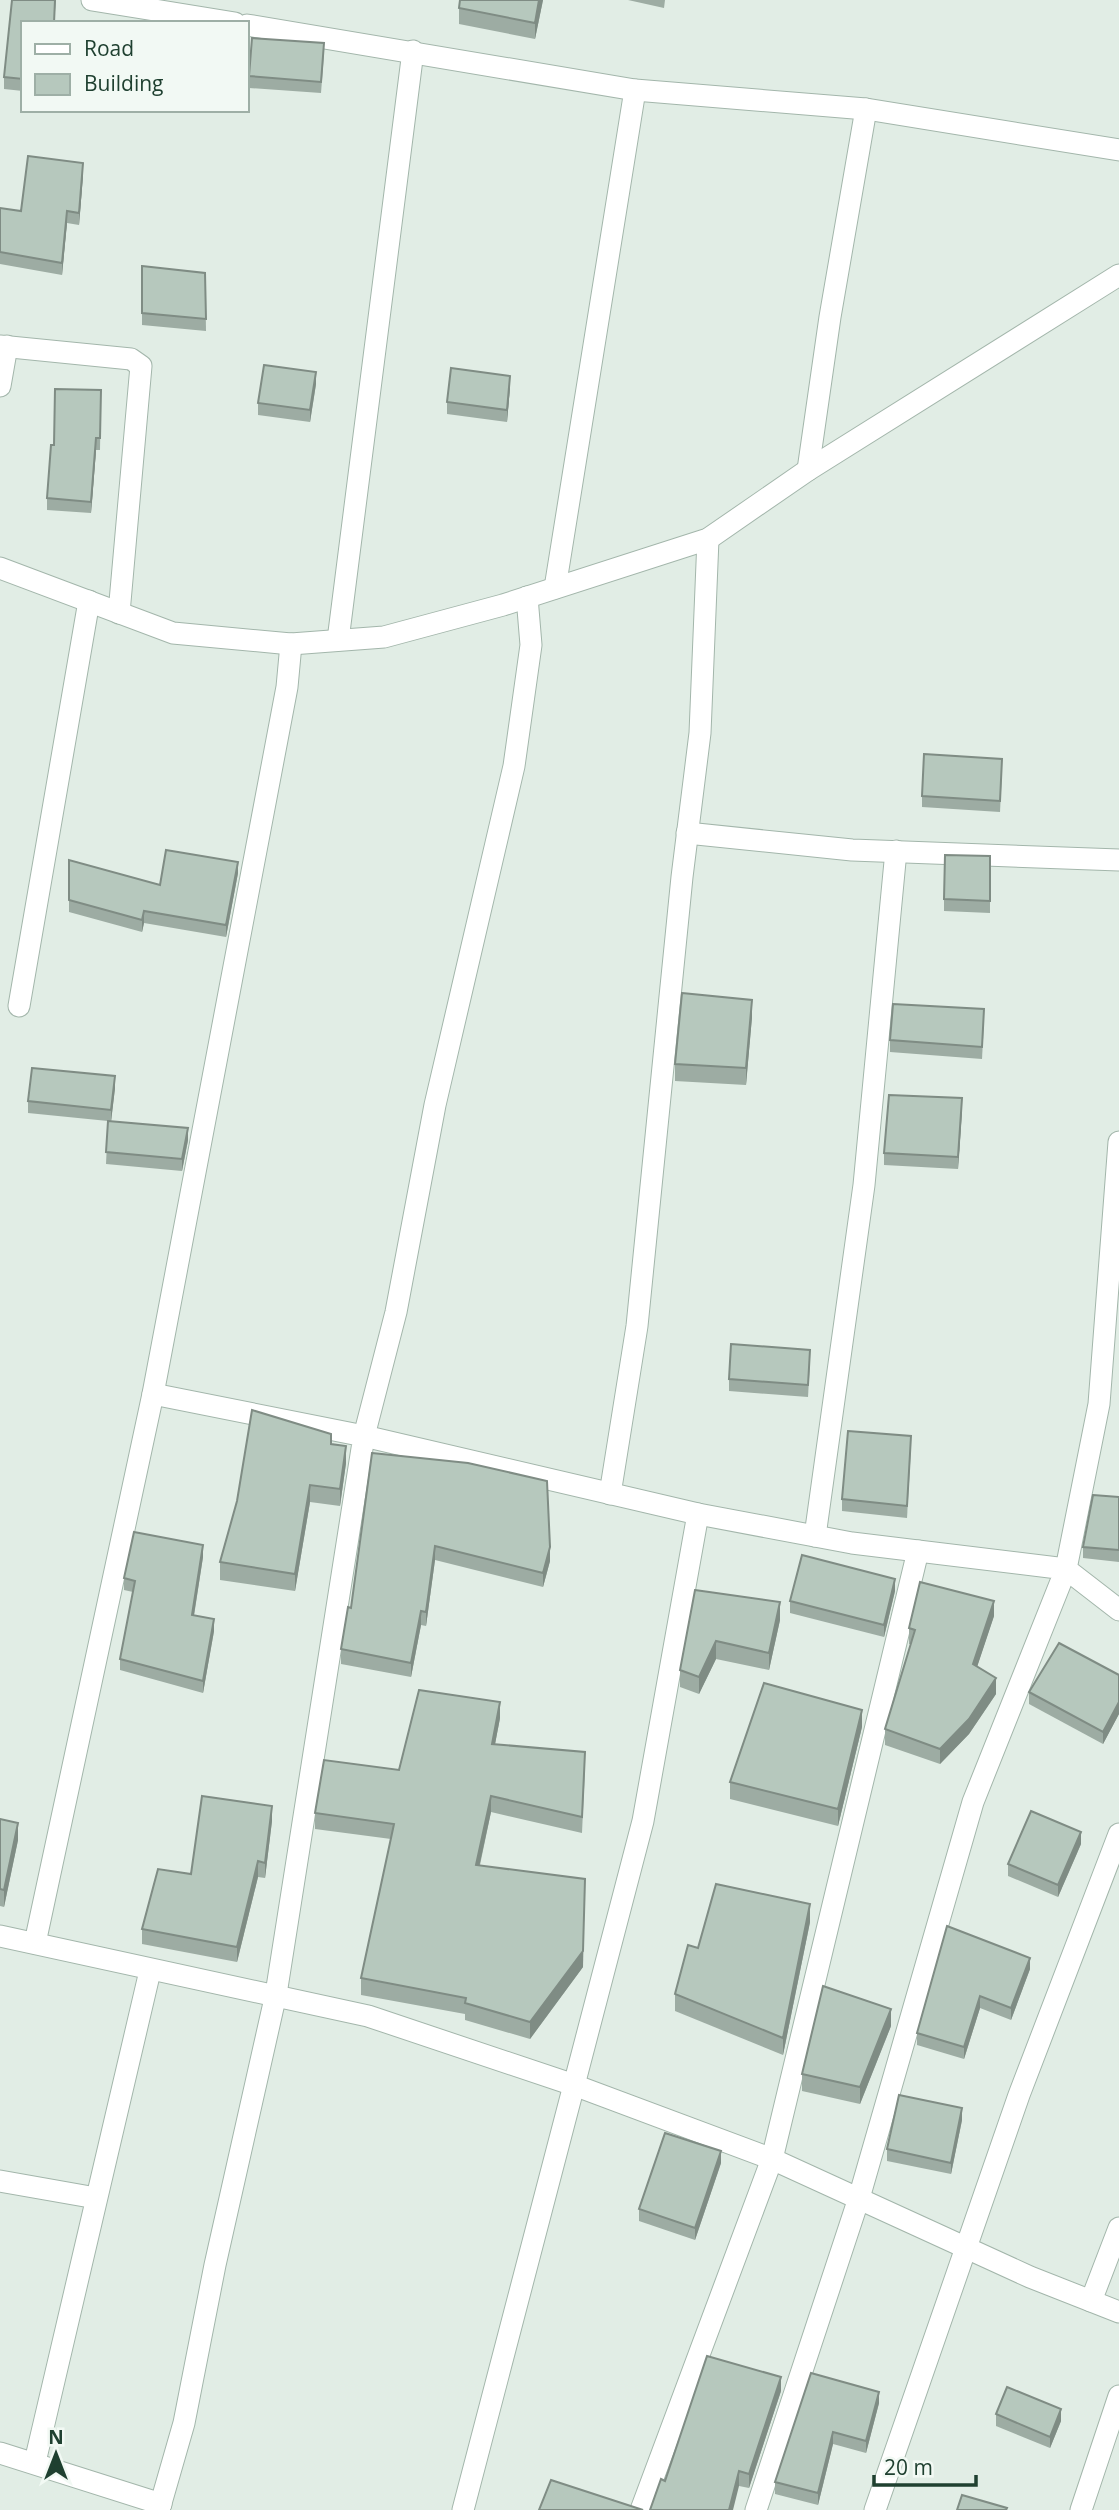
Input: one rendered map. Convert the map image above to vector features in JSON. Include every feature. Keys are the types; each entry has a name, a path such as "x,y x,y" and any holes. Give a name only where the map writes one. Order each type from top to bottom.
{"street":[{"path":"92,0 223,21"},
{"path":"248,25 635,90 866,109 1119,150"},
{"path":"338,640 412,51"},
{"path":"555,588 635,90"},
{"path":"808,470 830,317 866,109"},
{"path":"0,568 173,633 291,644 384,637 527,597 708,539 808,470 1119,275"},
{"path":"0,386 3,346 131,359 141,366 119,612"},
{"path":"610,1494 637,1325 687,832 700,733 708,539"},
{"path":"0,2453 35,2462 160,2507 184,2423 215,2265 276,1994 364,1436 396,1312 435,1105 514,766 531,645 527,597"},
{"path":"19,1006 89,601"},
{"path":"35,1943 153,1394 285,700 291,644"},
{"path":"687,832 896,852 1119,860"},
{"path":"815,1536 863,1185 896,852"},
{"path":"756,2510 859,2198 973,1802 1066,1569 1099,1404 1119,1142"},
{"path":"153,1394 364,1436 698,1514 815,1536 1066,1569 1119,1610"},
{"path":"463,2510 643,1821 698,1514"},
{"path":"641,2510 772,2159 918,1551"},
{"path":"875,2510 965,2246 1119,1834"},
{"path":"0,1936 368,2016 574,2085 772,2159 1119,2312"},
{"path":"35,2462 150,1970"},
{"path":"0,2181 96,2198"},
{"path":"1091,2301 1119,2228"},
{"path":"1081,2510 1119,2396"}],"building":[{"path":"12,0 55,0 54,21 21,21 21,79 4,77"},
{"path":"460,0 539,0 535,23 459,8"},
{"path":"252,38 324,43 321,82 249,76"},
{"path":"28,156 83,163 79,213 67,211 62,263 0,252 0,208 21,211"},
{"path":"142,266 205,273 206,319 142,313"},
{"path":"264,365 316,372 310,410 258,403"},
{"path":"451,368 510,376 507,410 447,402"},
{"path":"55,389 101,390 100,438 96,438 91,502 47,498 51,445 54,445"},
{"path":"924,754 1002,759 1000,801 922,796"},
{"path":"166,850 238,862 226,925 144,911 142,920 69,900 69,860 160,885"},
{"path":"945,855 990,856 990,901 944,899"},
{"path":"682,993 752,1000 746,1068 675,1064"},
{"path":"893,1004 984,1009 982,1047 890,1040"},
{"path":"32,1068 115,1076 111,1110 28,1101"},
{"path":"889,1095 962,1098 958,1157 884,1153"},
{"path":"108,1121 188,1128 182,1159 106,1152"},
{"path":"731,1344 810,1350 808,1385 729,1379"},
{"path":"252,1410 331,1434 331,1444 346,1446 340,1489 310,1485 295,1574 220,1562 237,1501"},
{"path":"848,1431 911,1436 907,1506 842,1499"},
{"path":"372,1453 468,1463 547,1481 550,1547 543,1573 435,1546 426,1612 421,1611 411,1663 341,1649 348,1607 351,1608"},
{"path":"1093,1495 1119,1497 1119,1550 1083,1547"},
{"path":"134,1532 203,1545 192,1615 214,1619 203,1681 120,1659 135,1581 124,1578"},
{"path":"802,1555 895,1579 884,1625 790,1601"},
{"path":"920,1582 994,1601 973,1664 996,1678 969,1719 940,1749 885,1729 915,1630 909,1628"},
{"path":"695,1590 780,1602 769,1653 716,1641 699,1677 680,1670"},
{"path":"1059,1643 1119,1675 1119,1702 1103,1732 1029,1692"},
{"path":"764,1683 862,1710 838,1809 730,1782"},
{"path":"419,1690 500,1702 492,1744 585,1752 582,1817 491,1796 476,1865 585,1879 583,1951 530,2022 465,2003 466,1998 361,1978 394,1824 315,1813 324,1760 399,1770"},
{"path":"202,1796 272,1806 265,1863 258,1861 237,1947 142,1929 158,1869 191,1874"},
{"path":"1031,1811 1081,1832 1058,1885 1008,1864"},
{"path":"0,1819 18,1823 4,1890 0,1889"},
{"path":"716,1884 810,1904 783,2038 675,1994 688,1945 698,1948"},
{"path":"947,1926 1030,1958 1011,2008 980,1996 964,2047 917,2033"},
{"path":"823,1986 891,2009 860,2087 802,2074"},
{"path":"899,2095 962,2108 951,2163 887,2149"},
{"path":"665,2133 721,2151 695,2228 639,2209"},
{"path":"707,2356 781,2377 749,2474 739,2471 729,2510 650,2510 661,2479 665,2481"},
{"path":"811,2373 879,2392 866,2441 833,2432 818,2493 775,2482"},
{"path":"1007,2387 1061,2409 1050,2437 996,2414"},
{"path":"551,2480 643,2510 539,2510"},
{"path":"962,2495 1007,2508 957,2510"}]}
